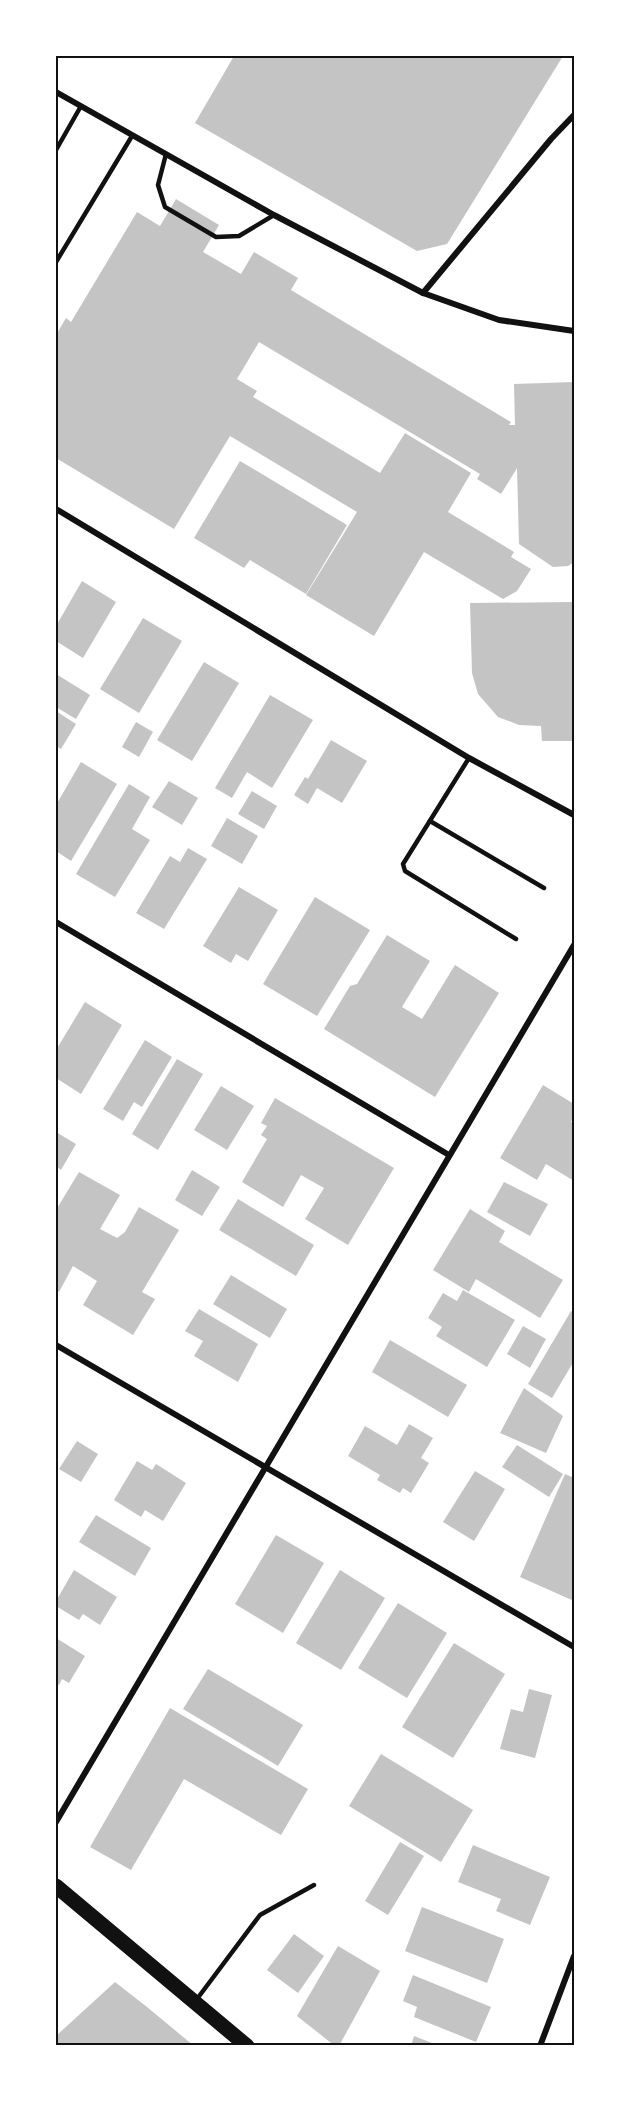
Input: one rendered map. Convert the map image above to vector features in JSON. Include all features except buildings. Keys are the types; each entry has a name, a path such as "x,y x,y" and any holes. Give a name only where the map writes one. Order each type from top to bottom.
{"main road":[{"path":"56,1886 246,2046"}],"street":[{"path":"56,92 274,215 423,293 499,320 574,331"},
{"path":"423,293 551,139 574,115"},
{"path":"56,509 469,758 574,815"},
{"path":"56,922 449,1155"},
{"path":"56,1822 574,945"},
{"path":"56,1345 574,1647"},
{"path":"540,2046 574,1956"}],"lane":[{"path":"56,150 81,106"},
{"path":"56,262 132,136"},
{"path":"166,154 158,185 165,207 216,237 239,236 274,215"},
{"path":"469,758 403,864 405,871 516,939"},
{"path":"430,821 544,888"},
{"path":"195,2001 260,1915 314,1885"}]}
